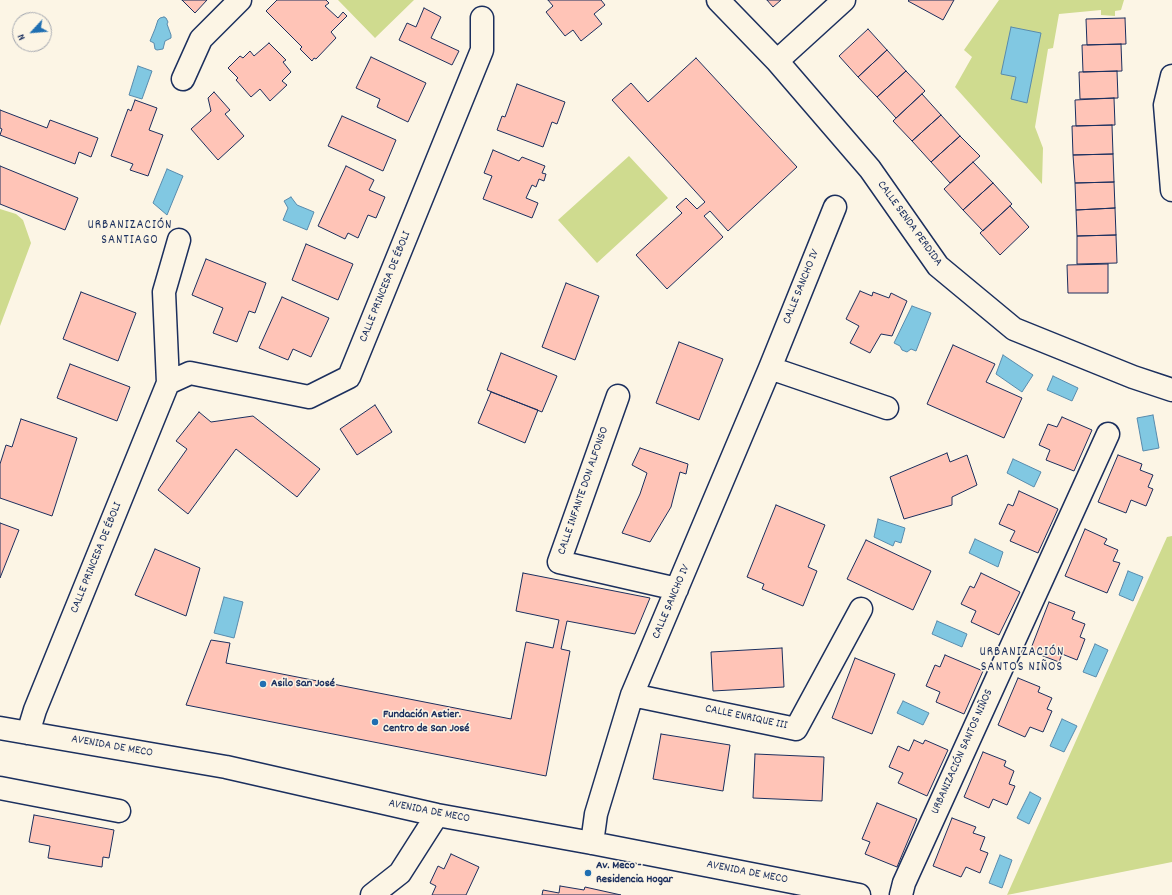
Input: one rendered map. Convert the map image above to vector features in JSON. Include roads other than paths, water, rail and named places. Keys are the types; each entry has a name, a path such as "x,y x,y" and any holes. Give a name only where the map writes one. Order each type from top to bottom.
{"street":[{"path":"182,79 201,39 240,0"},
{"name":"CALLE SENDA PERDIDA","path":"718,0 777,61 870,169 938,266 955,281 1014,329 1133,377 1172,390"},
{"path":"777,61 844,0"},
{"name":"CALLE PRINCESA DE ÉBOLI","path":"168,383 190,373 309,397 350,377 482,50 482,18"},
{"path":"1172,76 1168,106 1172,190"},
{"name":"CALLE SANCHO IV","path":"592,843 596,814 632,695 770,368 834,206"},
{"name":"CALLE PRINCESA DE ÉBOLI","path":"28,733 35,710 168,383 164,292 179,240"},
{"path":"770,368 887,408"},
{"name":"CALLE INFANTE DON ALFONSO","path":"618,396 559,562 677,589"},
{"name":"URBANIZACIÓN SANTOS NIÑOS","path":"901,895 904,883 1108,434"},
{"name":"CALLE ENRIQUE III","path":"632,695 796,729 861,609"},
{"name":"AVENIDA DE MECO","path":"0,728 226,767 437,815 592,843 859,895"},
{"path":"0,788 119,811"},
{"path":"372,895 400,873 437,815"}],"water":[{"path":"164,17 168,22 167,24 171,38 165,41 163,49 157,50 155,49 154,43 150,41 158,20"},
{"path":"1011,27 1041,33 1027,103 1011,99 1016,77 1001,74"},
{"path":"138,66 152,71 142,99 129,95"},
{"path":"167,169 183,176 167,215 153,203"},
{"path":"291,197 297,205 314,212 307,230 283,220 288,208 284,201"},
{"path":"912,306 931,313 916,351 911,349 907,352 902,350 900,346 894,343"},
{"path":"1003,355 1033,375 1022,392 996,374"},
{"path":"1053,376 1078,388 1072,401 1047,390"},
{"path":"1153,415 1159,448 1143,451 1137,418"},
{"path":"1013,459 1041,472 1034,487 1007,473"},
{"path":"878,519 905,528 901,543 895,541 893,546 874,537"},
{"path":"975,539 1003,552 998,567 969,553"},
{"path":"1128,571 1143,577 1133,601 1119,595"},
{"path":"224,597 243,602 234,638 214,633"},
{"path":"937,621 967,634 962,647 932,634"},
{"path":"1095,644 1108,650 1096,677 1083,672"},
{"path":"903,701 929,713 923,725 897,713"},
{"path":"1062,719 1077,726 1064,752 1050,746"},
{"path":"1030,792 1041,798 1029,824 1017,818"},
{"path":"1000,855 1012,860 1002,888 989,883"}],"place":[{"name":"Asilo San José","path":"263,684"},
{"name":"Fundación Astier. Centro de San José","path":"375,722"},
{"name":"Av. Meco - Residencia Hogar","path":"588,873"}],"district":[{"name":"URBANIZACIÓN SANTIAGO","path":"130,234"},
{"name":"URBANIZACIÓN SANTOS NIÑOS","path":"1022,660"}]}
